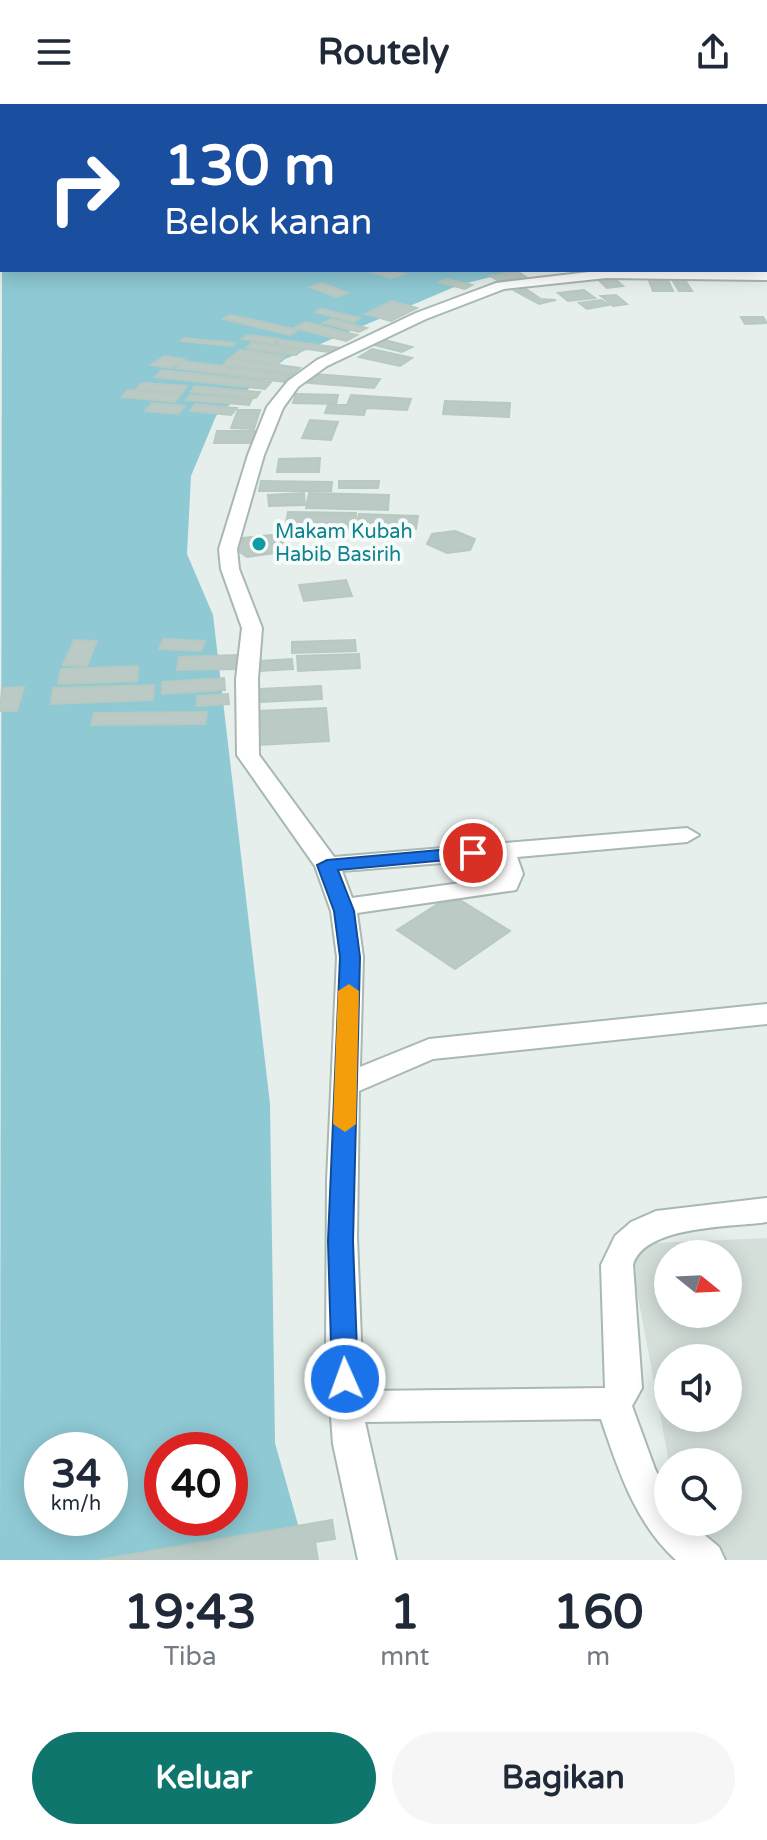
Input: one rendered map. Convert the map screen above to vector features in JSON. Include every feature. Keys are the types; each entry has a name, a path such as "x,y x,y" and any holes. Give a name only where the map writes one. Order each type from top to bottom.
{"street":[{"path":"377,1560 356,1471 346,1407 341,1241 350,957 343,907 327,865 248,755 247,679 252,628 230,569 228,549 256,455 283,395 307,373 421,316 501,286 606,274 767,276"},
{"path":"327,865 687,835"},
{"path":"343,907 507,884 511,874 502,850"},
{"path":"346,1085 429,1049 767,1014"},
{"path":"614,1403 625,1388 617,1265 623,1247 639,1231 656,1224 767,1210"},
{"path":"346,1407 614,1403"},
{"path":"614,1403 642,1487 659,1516 706,1560"}],"shaded area":[{"path":"767,1238 767,1560 687,1560 683,1536 742,1536 742,1448 666,1448 663,1432 742,1432 742,1344 654,1344 654,1382 628,1244 654,1243 654,1328 742,1328 742,1240 721,1240"}],"water":[{"path":"2,272 511,272 459,285 285,359 216,416 191,476 187,554 213,615 270,1104 275,1443 308,1560 0,1560"}],"building":[{"path":"371,272 405,274 391,278"},
{"path":"518,272 526,277 499,281 490,276"},
{"path":"609,274 623,286 607,288 594,276"},
{"path":"682,275 692,291 679,291 670,276"},
{"path":"648,278 667,278 673,291 653,291"},
{"path":"447,279 472,285 465,289 439,282"},
{"path":"322,283 348,293 336,297 310,287"},
{"path":"526,289 541,299 556,300 539,304 515,291"},
{"path":"584,290 595,298 568,301 558,293"},
{"path":"616,295 627,304 613,306 601,296"},
{"path":"601,300 609,305 587,309 579,303"},
{"path":"392,301 417,308 391,321 365,314"},
{"path":"321,309 360,318 354,322 315,312"},
{"path":"231,315 298,330 290,335 223,319"},
{"path":"741,317 763,317 767,323 745,324"},
{"path":"331,319 367,328 359,332 323,323"},
{"path":"306,322 357,335 346,341 294,328"},
{"path":"248,335 279,339 273,344 242,339"},
{"path":"184,338 235,343 232,346 181,341"},
{"path":"381,339 412,347 402,352 370,344"},
{"path":"281,340 341,348 336,353 276,345"},
{"path":"252,343 302,350 296,355 246,348"},
{"path":"372,349 412,358 400,366 359,357"},
{"path":"240,350 285,356 277,364 230,358"},
{"path":"165,356 184,359 171,368 151,365"},
{"path":"230,358 300,368 293,374 223,365"},
{"path":"183,361 292,375 285,382 176,368"},
{"path":"162,370 271,382 265,389 155,377"},
{"path":"314,374 380,379 374,388 308,383"},
{"path":"142,383 187,386 182,393 136,389"},
{"path":"195,386 260,392 256,398 190,392"},
{"path":"128,390 181,394 175,402 122,397"},
{"path":"296,394 338,395 336,404 293,403"},
{"path":"190,395 252,399 249,405 186,400"},
{"path":"351,395 411,399 407,410 366,408 364,415 325,413 328,405 347,405"},
{"path":"445,401 510,403 509,417 443,414"},
{"path":"152,403 185,406 178,414 145,411"},
{"path":"195,404 237,408 231,415 190,411"},
{"path":"238,410 260,410 254,429 231,428"},
{"path":"310,420 338,422 331,440 302,438"},
{"path":"217,431 255,431 253,443 214,443"},
{"path":"320,458 319,472 277,472 279,459"},
{"path":"261,481 332,482 331,491 259,491"},
{"path":"339,481 379,481 378,488 339,488"},
{"path":"304,493 305,505 269,506 268,495"},
{"path":"309,493 389,495 388,510 306,508"},
{"path":"288,512 356,513 355,530 285,529"},
{"path":"359,514 418,516 416,529 356,527"},
{"path":"455,531 475,539 470,550 447,553 427,544 432,534"},
{"name":"Makam Kubah Habib Basirih","path":"271,535 284,541 275,553 247,557 234,548 243,538"},
{"path":"346,580 352,596 304,601 299,585"},
{"path":"164,639 205,641 201,651 159,649"},
{"path":"74,640 97,641 87,666 63,665"},
{"path":"355,640 356,651 292,653 292,642"},
{"path":"359,654 360,668 298,671 297,656"},
{"path":"238,655 238,669 177,670 179,657"},
{"path":"292,659 293,669 260,671 259,661"},
{"path":"138,666 137,681 58,684 61,669"},
{"path":"224,678 225,690 162,694 162,682"},
{"path":"154,685 153,700 51,704 53,688"},
{"path":"321,686 322,699 261,702 260,689"},
{"path":"24,687 17,711 0,711 2,688"},
{"path":"228,694 229,704 197,706 197,696"},
{"path":"326,708 329,741 258,745 257,711"},
{"path":"207,712 205,724 91,725 94,713"},
{"path":"452,895 510,931 455,969 397,930"},
{"path":"332,1520 335,1539 315,1542 318,1560 99,1560 248,1536"}],"slow traffic":[{"path":"345,1124 349,991"}],"place":[{"name":"Makam Kubah Habib Basirih","path":"259,544"}],"route":[{"path":"345,1379 341,1241 350,957 344,911 327,865 473,853"}]}
